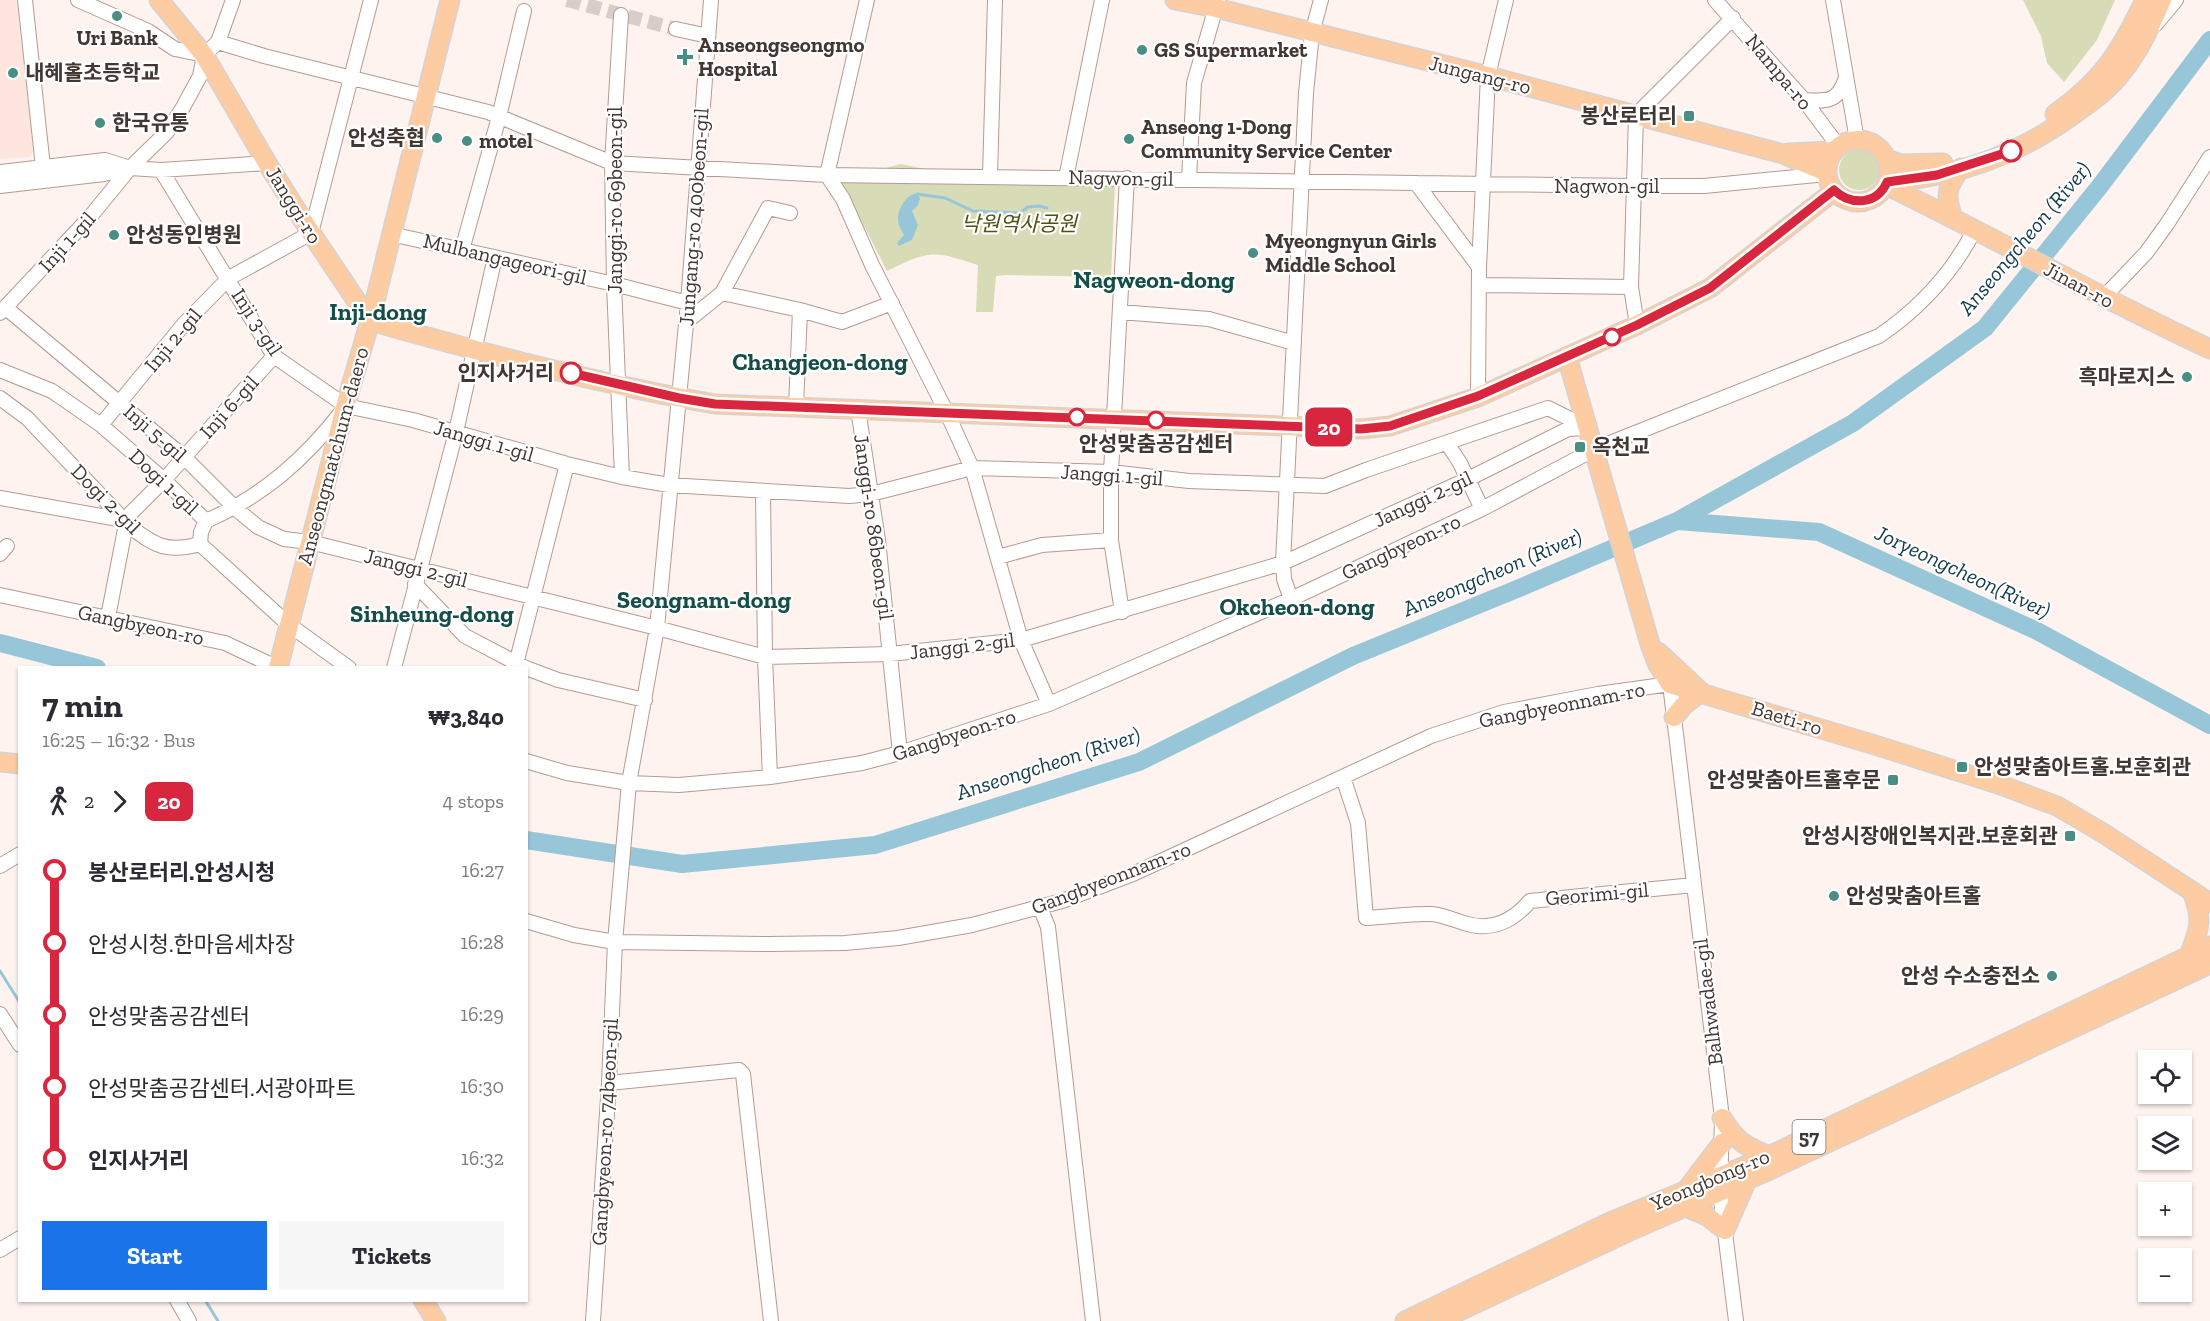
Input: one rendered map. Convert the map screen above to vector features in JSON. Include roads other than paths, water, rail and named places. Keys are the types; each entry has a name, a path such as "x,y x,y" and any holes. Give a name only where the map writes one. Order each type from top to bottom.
{"main road":[{"name":"Janggi-ro","path":"159,0 204,55 267,163 370,321"},
{"name":"Anseongmatchum-daero","path":"278,666 370,321 450,0"},
{"name":"Jungang-ro","path":"1175,0 1217,4 1312,33 1488,76 1783,154 1829,179"},
{"path":"1886,159 1900,164 1924,165 1957,161 2000,147 2038,126 2067,105 2103,73 2122,47 2145,0"},
{"path":"1886,183 1937,175 1961,168 2028,144 2051,131 2093,101 2122,73 2145,37 2162,0"},
{"path":"1857,140 1868,141 1877,146 1886,159 1889,175 1886,183 1879,194 1870,199 1860,202 1841,197 1829,179 1828,161 1837,149 1857,140"},
{"name":"Jungang-ro","path":"1783,154 1837,149"},
{"path":"1953,218 1947,202 1948,188 1961,168"},
{"path":"370,321 473,350 619,385 715,404 1361,429 1390,426 1478,396 1637,325 1710,288 1829,179"},
{"name":"Jinan-ro","path":"1886,183 2100,296 2210,349"},
{"path":"380,280 349,289 363,345 394,328"},
{"path":"1567,357 1650,645 1662,662 1670,684"},
{"path":"1662,662 1701,692 1683,706 1674,717"},
{"name":"Baeti-ro","path":"1670,684 1875,745 1998,784 2057,806 2103,832 2210,903"},
{"path":"0,762 18,764"},
{"path":"2193,891 2200,927 2189,964 2210,970"},
{"name":"Yeongbong-ro","path":"1721,1184 1747,1180 2189,964 2210,946"},
{"name":"Yeongbong-ro","path":"1405,1321 1608,1223 1686,1198 1721,1184 1769,1156 2189,964 2210,964"},
{"path":"1722,1118 1733,1136 1742,1144 1769,1156"},
{"path":"1722,1143 1686,1198 1725,1230 1747,1180"},
{"name":"Yeongbong-ro","path":"1437,1321 1686,1198"},
{"path":"424,1302 436,1321"}],"street":[{"path":"25,0 44,167"},
{"path":"78,0 148,31 175,49 204,55 218,42 234,0"},
{"path":"311,233 371,0"},
{"name":"Jungang-ro 400beon-gil","path":"645,700 657,628 688,303 711,0"},
{"path":"867,0 827,175 843,199 972,468 1021,640 1049,704"},
{"path":"990,176 995,0"},
{"path":"1066,178 1102,0"},
{"path":"1291,599 1284,579 1283,563 1301,182 1312,33 1321,0"},
{"path":"1478,396 1479,267 1488,76 1506,0"},
{"name":"Nampa-ro","path":"1715,0 1804,99 1837,149"},
{"path":"1833,0 1857,140"},
{"path":"2145,37 2176,0"},
{"path":"1189,179 1194,83 1217,4"},
{"path":"462,250 499,117 524,11"},
{"name":"Janggi-ro 69beon-gil","path":"619,385 614,284 612,163 621,15"},
{"path":"1637,325 1631,286 1636,115 1732,18"},
{"path":"676,29 708,36"},
{"name":"Nagwon-gil","path":"218,42 499,117 612,163 827,175 1482,185 1704,186 1829,179"},
{"name":"Inji 1-gil","path":"3,310 90,217 130,168 167,132 200,76 204,55"},
{"path":"1804,99 1830,100 1837,96 1846,78"},
{"path":"2100,296 2146,254 2168,224 2210,157"},
{"path":"0,172 105,160 130,168 161,170 267,163"},
{"path":"0,186 104,174 130,168"},
{"path":"161,170 229,278"},
{"path":"1122,612 1111,540 1111,472 1127,178"},
{"path":"1416,183 1479,267"},
{"path":"686,322 723,293 768,208 790,213"},
{"name":"Inji 2-gil","path":"101,425 184,324 229,278 311,233"},
{"name":"Gangbyeon-ro","path":"528,762 567,773 629,786 679,785 770,777 862,763 900,753 1049,704 1291,599 1596,453 1879,336 1904,319 1982,233"},
{"name":"Mulbangageori-gil","path":"391,234 688,303"},
{"path":"394,666 456,432 495,257"},
{"name":"Inji 3-gil","path":"229,278 274,356 346,406"},
{"path":"1479,285 1631,286"},
{"path":"723,293 842,322 892,303"},
{"name":"Inji 5-gil","path":"3,310 120,403 184,458 258,527 284,539 310,542"},
{"path":"796,407 800,310"},
{"path":"1120,312 1209,319 1294,343"},
{"name":"Inji 6-gil","path":"125,522 274,356"},
{"name":"Dogi 1-gil","path":"0,370 52,391 101,425 164,480 206,521 201,532 200,544 288,624 346,666"},
{"path":"619,385 622,477"},
{"name":"Dogi 2-gil","path":"0,398 27,418 125,522 156,545 183,549 200,544"},
{"path":"206,521 235,508 286,472 322,436 346,406"},
{"name":"Janggi 1-gil","path":"346,406 413,420 567,464 622,477 669,485 849,496 871,494 972,468 1111,472 1189,482 1325,486 1548,408 1587,428"},
{"name":"Janggi-ro 86beon-gil","path":"858,409 878,540 900,753"},
{"name":"Janggi 2-gil","path":"310,542 765,657 890,654 1021,640 1283,563 1468,479 1568,429 1587,428"},
{"path":"1447,443 1482,509"},
{"path":"521,666 533,597 567,464"},
{"path":"763,491 765,657 770,777"},
{"path":"0,498 125,522 108,617"},
{"path":"998,557 1042,545 1111,540"},
{"path":"415,584 465,636 519,666"},
{"name":"Gangbyeon-ro","path":"0,595 225,643 274,666"},
{"path":"528,669 558,680 645,700"},
{"name":"Balhwadae-gil","path":"1670,684 1722,1118 1721,1184 1736,1321"},
{"name":"Gangbyeonnam-ro","path":"528,922 574,935 615,942 845,943 942,931 1040,907 1133,874 1431,736 1504,712 1598,694 1670,684"},
{"name":"Gangbyeon-ro 74beon-gil","path":"593,1321 609,1083 615,942 629,786 645,700"},
{"name":"Georimi-gil","path":"1343,777 1358,823 1366,918 1436,914 1473,926 1484,927 1509,921 1521,912 1530,900 1694,885"},
{"path":"0,866 18,855"},
{"path":"1040,907 1048,927 1093,1321"},
{"path":"0,1014 18,1042"},
{"path":"609,1083 738,1070 743,1074 771,1321"},
{"path":"0,1250 18,1239"},
{"path":"178,1302 189,1321"}],"water":[{"path":"913,194 917,194 920,198 918,205 912,211 918,225 912,240 899,246 897,243 904,235 898,222 900,208 904,201"}],"waterway":[{"name":"Anseongcheon (River)","path":"528,840 682,864 875,845 1139,762 1353,656 1677,521 1853,423 1985,328 2100,186 2210,40"},
{"path":"917,194 945,198 973,211 1020,213 1028,207 1047,208"},
{"name":"Joryeongcheon(River)","path":"1677,521 1819,532 2035,630 2210,725"},
{"name":"Anseongcheon (River)","path":"0,643 89,666"},
{"path":"0,971 18,1000"},
{"path":"206,1302 218,1321"}],"tunnel":[{"path":"567,0 676,29"}],"place":[{"name":"Uri Bank","path":"117,16"},
{"name":"GS Supermarket","path":"1142,50"},
{"name":"Anseongseongmo Hospital","path":"685,57"},
{"name":"내혜홀초등학교","path":"13,73"},
{"name":"봉산로터리","path":"1689,116"},
{"name":"한국유통","path":"100,123"},
{"name":"안성축협","path":"437,138"},
{"name":"Anseong 1-Dong Community Service Center","path":"1129,139"},
{"name":"motel","path":"467,141"},
{"name":"안성동인병원","path":"114,235"},
{"name":"Myeongnyun Girls Middle School","path":"1253,253"},
{"name":"인지사거리","path":"571,373"},
{"name":"흑마로지스","path":"2187,377"},
{"name":"안성맞춤공감센터","path":"1156,420"},
{"name":"옥천교","path":"1580,447"},
{"name":"안성맞춤아트홀.보훈회관","path":"1962,767"},
{"name":"안성맞춤아트홀후문","path":"1893,780"},
{"name":"안성시장애인복지관.보훈회관","path":"2070,836"},
{"name":"안성맞춤아트홀","path":"1834,896"},
{"name":"안성 수소충전소","path":"2052,976"}],"district":[{"name":"Nagweon-dong","path":"1154,280"},
{"name":"Inji-dong","path":"378,312"},
{"name":"Changjeon-dong","path":"820,362"},
{"name":"Seongnam-dong","path":"704,600"},
{"name":"Okcheon-dong","path":"1297,607"},
{"name":"Sinheung-dong","path":"432,614"}],"park label":[{"name":"낙원역사공원","path":"1019,224"}]}
